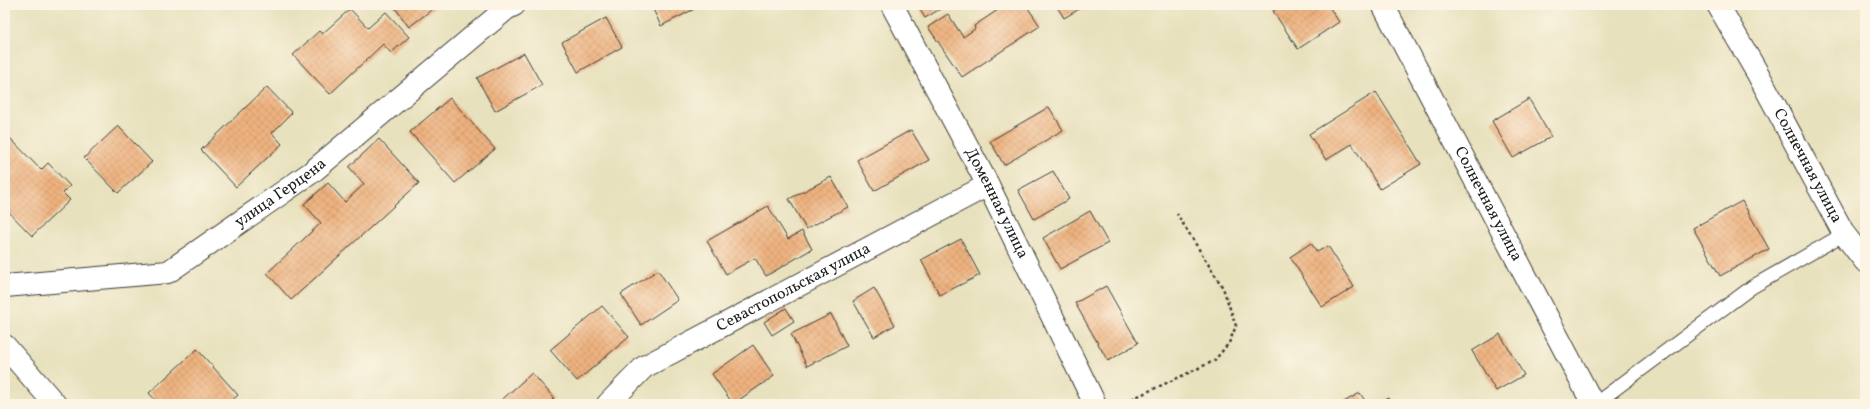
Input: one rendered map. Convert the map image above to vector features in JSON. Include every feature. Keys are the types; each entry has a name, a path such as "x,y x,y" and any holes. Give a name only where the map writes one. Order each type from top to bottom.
{"street":[{"name":"улица Герцена","path":"5,286 168,272 312,172 506,9 514,5"},
{"name":"Доменная улица","path":"892,5 988,185 1095,404"},
{"name":"Солнечная улица","path":"1383,5 1594,404"},
{"name":"Солнечная улица","path":"1718,5 1758,74 1844,234 1865,261"},
{"name":"Севастопольская улица","path":"608,404 644,367 988,185"},
{"path":"5,346 55,404"}],"lane":[{"path":"1594,404 1752,288 1844,234"}],"path":[{"path":"1122,404 1214,361 1229,342 1236,326 1223,288 1177,214"}],"building":[{"path":"393,5 438,5 409,27"},
{"path":"651,5 702,5 661,26"},
{"path":"917,5 947,5 925,18"},
{"path":"1005,5 1026,5 1040,26 962,77 928,27 948,14 963,37 975,29 974,26"},
{"path":"1056,5 1086,5 1064,18"},
{"path":"1282,5 1328,5 1339,22 1298,49 1273,11"},
{"path":"350,9 368,28 386,12 409,37 391,53 383,44 330,94 293,55 319,31 322,34"},
{"path":"606,18 622,47 578,72 562,42"},
{"path":"524,53 542,85 495,111 477,78"},
{"path":"267,87 292,113 272,133 282,144 236,187 201,150"},
{"path":"1376,92 1421,164 1380,189 1352,144 1326,160 1309,134"},
{"path":"450,98 495,149 455,183 410,132"},
{"path":"1529,99 1551,137 1513,158 1492,121"},
{"path":"1049,107 1063,130 1004,165 990,141"},
{"path":"118,126 152,162 118,193 84,158"},
{"path":"911,130 929,160 874,191 857,160"},
{"path":"8,136 41,170 48,163 70,186 63,193 70,200 32,236 5,208 5,139"},
{"path":"379,139 419,183 291,300 267,273 321,223 304,204 328,183 345,202 364,184 349,167"},
{"path":"1053,171 1069,199 1034,219 1018,190"},
{"path":"831,177 848,207 806,229 789,199"},
{"path":"1742,201 1769,249 1720,276 1693,228"},
{"path":"768,206 788,239 802,231 812,249 766,276 755,258 726,274 707,241"},
{"path":"1090,211 1108,243 1060,269 1043,238"},
{"path":"961,239 980,275 940,295 921,260"},
{"path":"1311,243 1317,252 1328,246 1354,287 1322,307 1290,257"},
{"path":"658,270 678,300 641,325 621,294"},
{"path":"1106,286 1138,343 1108,361 1075,303"},
{"path":"874,288 895,325 874,337 853,301"},
{"path":"602,306 629,337 577,381 550,350"},
{"path":"786,308 794,321 772,335 764,322"},
{"path":"831,314 847,346 807,366 791,334"},
{"path":"1500,334 1524,375 1496,391 1472,351"},
{"path":"753,345 774,376 733,404 712,374"},
{"path":"197,349 238,395 228,404 159,404 149,393"},
{"path":"532,373 554,398 548,404 497,404"},
{"path":"1360,393 1367,404 1340,404"},
{"path":"1388,398 1392,404 1376,404"}]}
